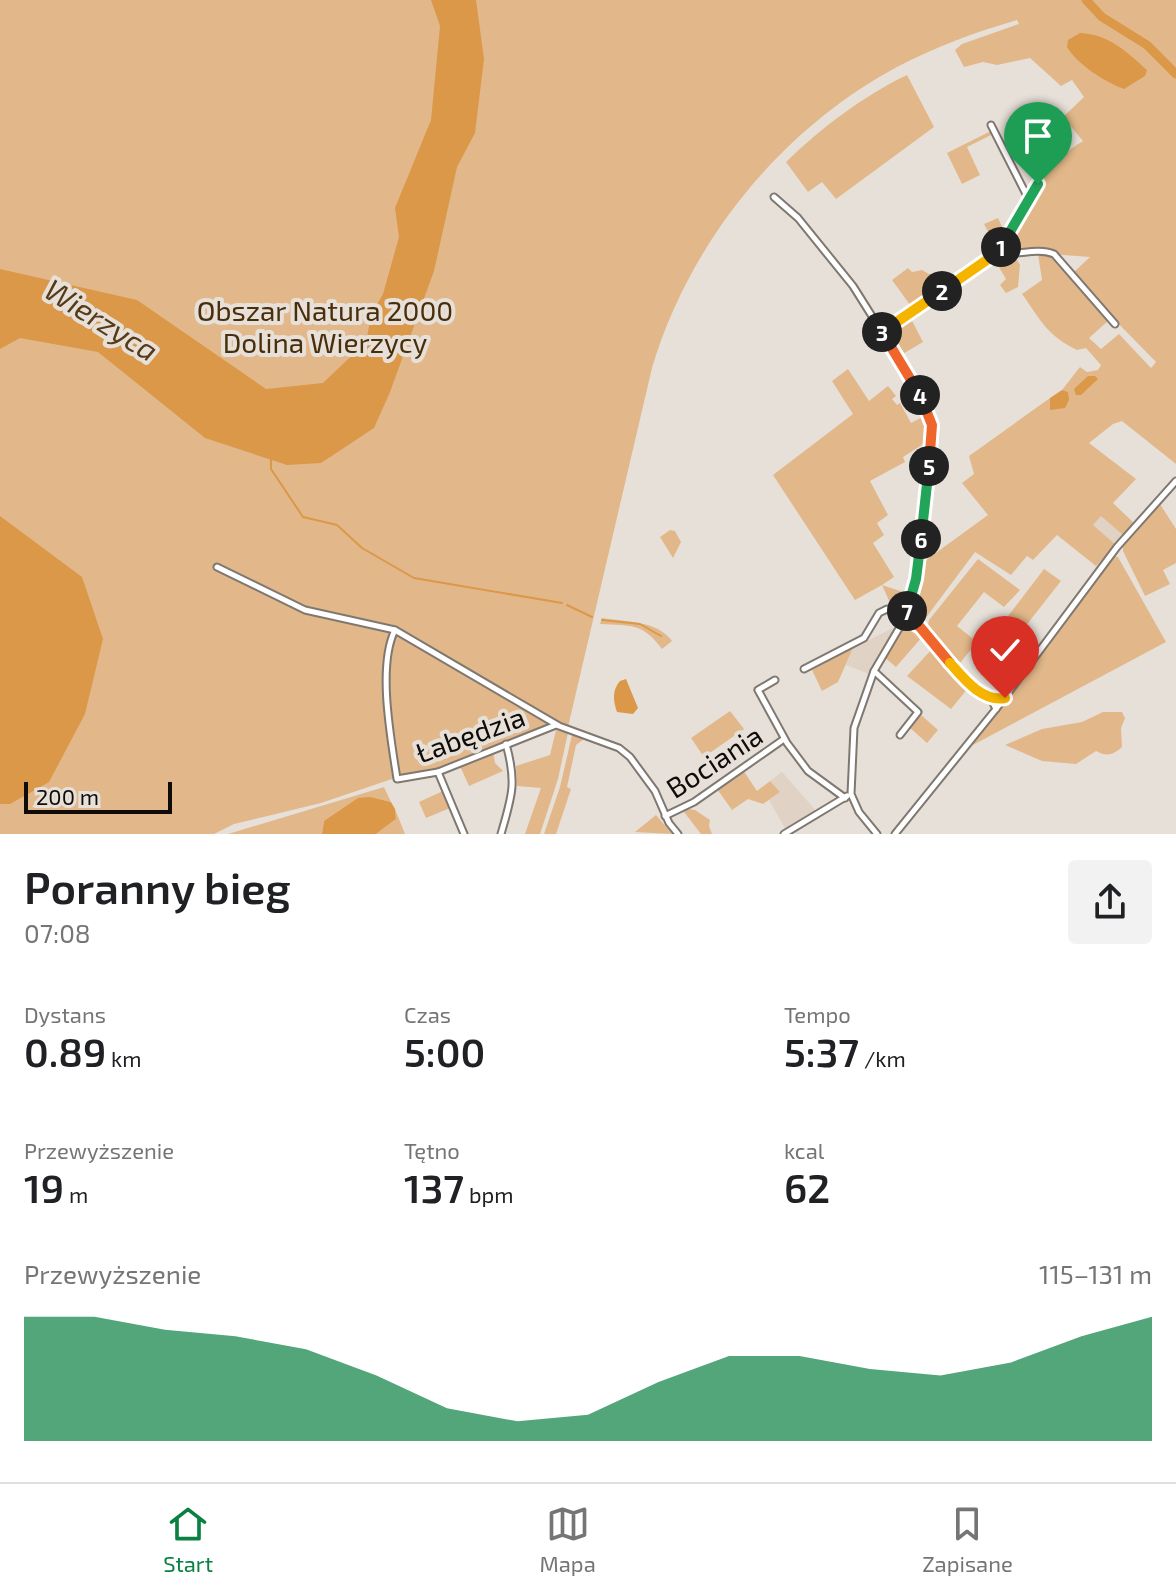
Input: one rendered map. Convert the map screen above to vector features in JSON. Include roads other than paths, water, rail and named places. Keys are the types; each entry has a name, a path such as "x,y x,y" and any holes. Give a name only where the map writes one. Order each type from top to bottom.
{"street":[{"path":"991,125 1029,199"},
{"path":"882,331 997,253 1038,184"},
{"path":"774,197 798,218 834,261 914,383 932,425 919,559 911,600 874,671 854,728 851,794 859,812 877,834"},
{"path":"997,253 1017,255 1046,251 1054,254 1115,324"},
{"path":"895,834 1005,698 1117,547 1176,481"},
{"path":"217,567 305,610 395,630 557,725 615,746 626,753 655,791 665,816 678,834"},
{"path":"804,669 864,638 880,611 890,610 920,627 958,672 996,709"},
{"name":"Łabędzia","path":"395,630 389,641 387,689 397,779 438,772 557,725"},
{"path":"874,671 918,712 900,735"},
{"path":"775,680 758,690 784,739 810,773 845,798"},
{"path":"984,695 993,699 1005,698"},
{"name":"Bociania","path":"665,816 694,802 784,739"},
{"path":"501,834 514,791 506,744"},
{"path":"438,772 464,834"},
{"path":"784,834 851,794"}],"water":[{"path":"431,0 476,0 484,59 475,133 457,167 434,271 374,428 321,463 287,465 205,438 98,352 20,338 0,349 0,269 137,300 266,389 323,383 366,342 371,315 383,294 399,237 395,208 431,120 440,26"},
{"path":"1080,33 1117,45 1147,70 1145,76 1124,89 1092,72 1067,47 1068,40"},
{"path":"1088,376 1098,379 1081,395 1076,395 1074,389"},
{"path":"1062,390 1068,392 1069,400 1065,408 1050,410 1050,398"},
{"path":"0,516 82,577 103,639 85,714 49,782 10,804 0,804"},
{"path":"626,679 638,708 633,714 617,712 615,704 616,688 620,681"},
{"path":"371,797 391,802 396,819 376,834 322,834 324,821 358,798"}],"waterway":[{"name":"Wierzyca","path":"1086,0 1102,17 1147,45 1176,74"},
{"path":"271,459 271,469 303,517 337,525 362,548 414,578 562,603"},
{"path":"567,605 592,617"},
{"path":"602,620 640,624 661,636"}],"park label":[{"name":"Obszar Natura 2000 Dolina Wierzycy","path":"325,326"}]}
